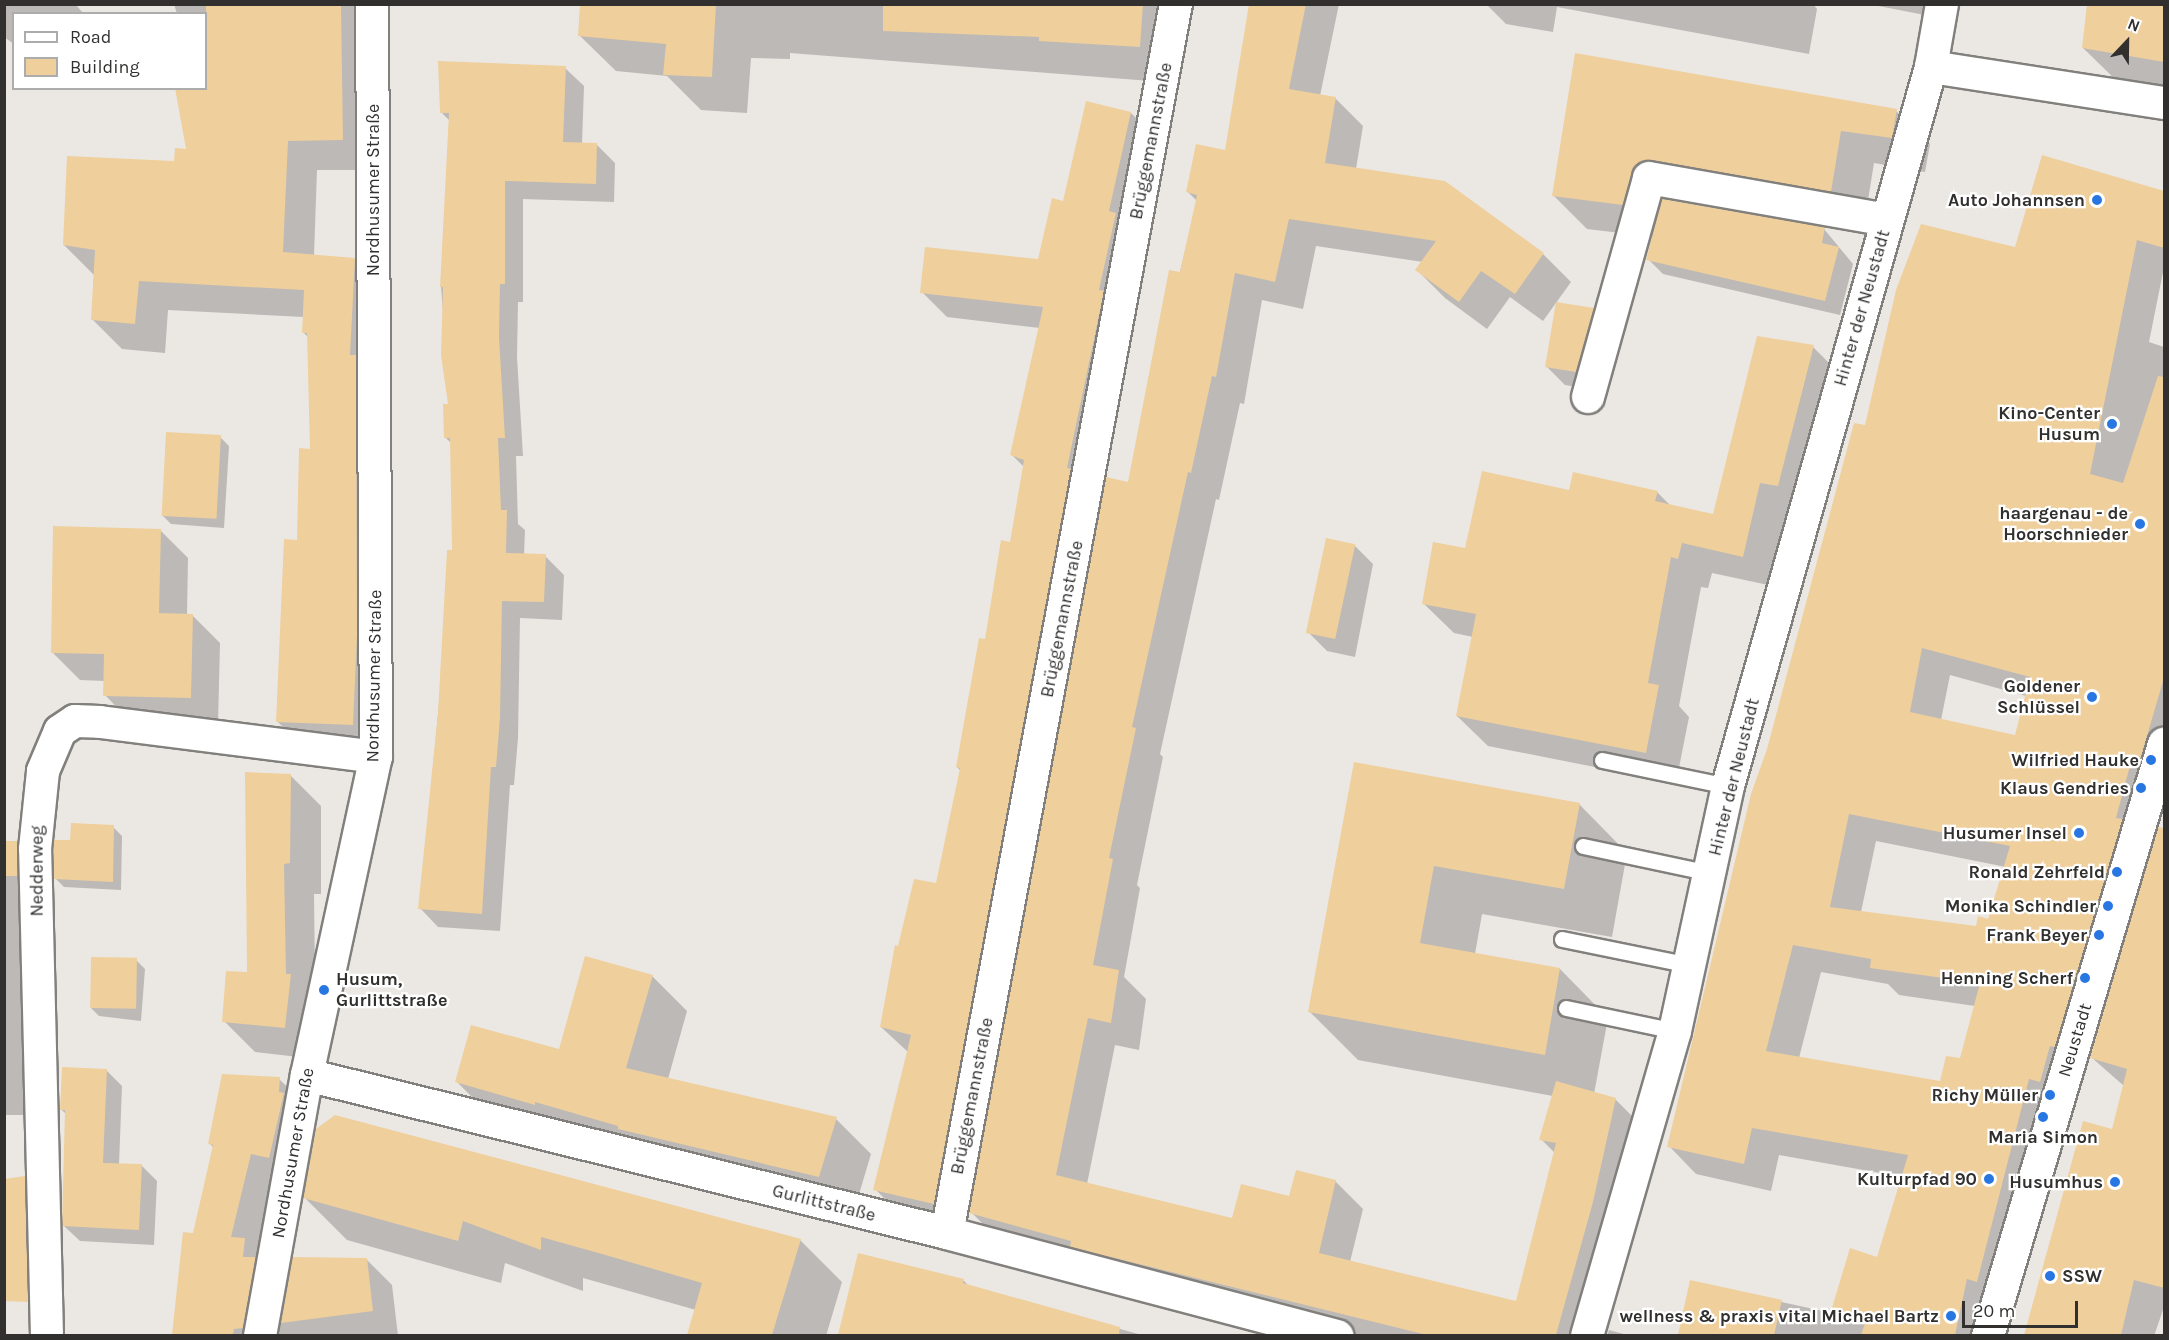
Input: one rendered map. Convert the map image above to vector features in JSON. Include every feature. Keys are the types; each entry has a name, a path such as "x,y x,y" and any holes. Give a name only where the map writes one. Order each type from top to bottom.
{"street":[{"name":"Nordhusumer Straße","path":"260,1335 307,1076 376,757 372,4"},
{"name":"Brüggemannstraße","path":"947,1233 1176,4"},
{"name":"Hinter der Neustadt","path":"1587,1335 1675,1031 1728,786 1931,67 1942,4"},
{"path":"1931,67 2164,103"},
{"name":"Hinter der Neustadt","path":"1588,397 1649,178 1887,220"},
{"name":"Nedderweg","path":"47,1335 36,849 43,771 60,731 75,722 100,722 376,757"},
{"name":"Neustadt","path":"1988,1335 2164,744"},
{"name":"Gurlittstraße","path":"307,1076 947,1233 1338,1335"}],"lane":[{"path":"1602,760 1728,786"},
{"path":"1583,846 1710,873"},
{"path":"1562,939 1690,965"},
{"path":"1566,1008 1675,1031"}],"building":[{"path":"206,4 341,4 343,140 288,141 283,252 355,258 350,355 356,355 357,635 353,725 276,722 284,539 297,540 299,448 310,449 307,333 302,333 304,290 139,281 135,324 91,320 95,250 63,245 67,156 174,161 175,148 186,149 175,90 207,90"},
{"path":"580,4 716,4 712,77 663,75 666,44 578,36"},
{"path":"883,4 1143,4 1140,47 1039,41 1039,37 883,31"},
{"path":"1249,4 1306,4 1289,89 1336,97 1325,163 1445,181 1544,253 1515,294 1481,271 1459,302 1415,270 1436,241 1289,219 1275,282 1235,273 1216,377 1212,376 1191,473 1188,472 1132,727 1136,728 1109,858 1113,859 1093,965 1119,970 1111,1023 1088,1018 1056,1175 1232,1218 1241,1184 1289,1196 1296,1170 1336,1180 1319,1253 1516,1301 1556,1143 1539,1140 1556,1081 1616,1098 1593,1202 1556,1335 1427,1335 1070,1247 1071,1241 969,1213 1106,477 1128,482 1169,270 1180,272 1197,195 1186,192 1196,144 1225,150"},
{"path":"2087,4 2164,4 2164,62 2082,48"},
{"path":"1575,53 1897,109 1892,138 1841,131 1831,192 1652,160 1636,166 1623,205 1552,196"},
{"path":"438,61 566,66 563,142 597,143 596,184 505,181 505,284 500,284 499,337 505,438 498,438 501,510 507,510 506,553 546,554 544,602 502,601 500,718 496,767 491,767 482,914 418,909 438,713 447,550 452,550 450,438 444,438 443,404 448,404 441,355 443,287 440,287 449,113 440,113"},
{"path":"1086,101 1131,112 1109,211 1116,213 1099,290 1104,291 1067,468 1071,469 934,1204 873,1190 911,1035 880,1027 895,945 898,946 914,879 936,883 960,768 956,767 979,638 985,639 1001,540 1010,542 1024,460 1010,455 1043,307 920,293 925,247 1038,259 1052,198 1063,201"},
{"path":"2042,155 2164,191 2164,248 2137,240 2090,474 2123,483 2158,376 2164,377 2164,678 2139,763 2131,762 2116,818 2123,819 2055,1047 2050,1046 2040,1082 2029,1079 1977,1282 1967,1279 1955,1335 1861,1335 1866,1320 1831,1311 1850,1248 1877,1257 1908,1155 1752,1128 1744,1164 1667,1147 1751,794 1767,749 1854,423 1865,425 1896,290 1921,224 2015,247","holes":["1922,648 2030,677 2015,735 1910,712","1849,814 2010,846 1988,919 1978,916 1976,926 1830,907","1793,945 1871,959 1870,968 1980,983 1960,1058 1946,1056 1940,1081 1766,1051"]},
{"path":"1662,199 1825,227 1822,243 1839,247 1825,301 1646,260"},
{"path":"1556,302 1594,308 1576,372 1545,367"},
{"path":"1757,336 1814,345 1778,486 1760,483 1743,557 1682,543 1678,559 1671,557 1648,683 1659,685 1646,753 1456,716 1476,614 1422,604 1433,542 1465,548 1482,471 1569,490 1573,472 1658,491 1655,501 1713,514"},
{"path":"166,432 221,435 217,519 162,516"},
{"path":"53,526 161,529 159,613 193,614 191,698 103,696 104,654 51,653"},
{"path":"1326,538 1355,544 1335,639 1306,633"},
{"path":"1354,762 1580,803 1564,889 1434,866 1420,943 1560,968 1545,1055 1308,1012"},
{"path":"245,772 291,774 290,863 284,864 286,974 291,974 285,1028 222,1022 226,971 247,972"},
{"path":"71,823 114,825 113,882 54,879 54,840 70,840"},
{"path":"2158,827 2164,828 2164,1288 2134,1280 2121,1335 2024,1335 2083,1121 2112,1129 2127,1069 2090,1058"},
{"path":"4,841 18,841 18,876 4,876"},
{"path":"585,956 653,975 626,1068 837,1117 819,1177 618,1129 618,1126 535,1102 535,1105 455,1082 471,1025 559,1049"},
{"path":"91,957 137,958 136,1009 90,1008"},
{"path":"62,1067 107,1069 103,1163 142,1164 139,1230 62,1226 65,1110 60,1110"},
{"path":"222,1074 280,1077 279,1092 284,1093 269,1158 251,1154 231,1237 245,1238 243,1257 256,1257 243,1328 234,1329 233,1335 172,1335 183,1232 193,1233 213,1145 208,1144"},
{"path":"335,1115 801,1239 772,1335 687,1335 702,1283 541,1237 541,1250 463,1221 458,1241 303,1198 316,1129"},
{"path":"25,1176 28,1302 4,1301 4,1179"},
{"path":"858,1253 964,1279 963,1283 1120,1327 1119,1335 838,1335"},
{"path":"292,1257 367,1258 373,1311 281,1323"},
{"path":"1690,1280 1782,1300 1774,1335 1678,1335"}],"place":[{"name":"Auto Johannsen","path":"2097,200"},
{"name":"Kino-Center Husum","path":"2112,424"},
{"name":"haargenau - de Hoorschnieder","path":"2140,524"},
{"name":"Goldener Schlüssel","path":"2092,697"},
{"name":"Wilfried Hauke","path":"2151,760"},
{"name":"Klaus Gendries","path":"2141,788"},
{"name":"Husumer Insel","path":"2079,833"},
{"name":"Ronald Zehrfeld","path":"2117,872"},
{"name":"Monika Schindler","path":"2108,906"},
{"name":"Frank Beyer","path":"2099,935"},
{"name":"Henning Scherf","path":"2085,978"},
{"name":"Husum, Gurlittstraße","path":"324,990"},
{"name":"Richy Müller","path":"2050,1095"},
{"name":"Maria Simon","path":"2043,1117"},
{"name":"Kulturpfad 90","path":"1989,1179"},
{"name":"Husumhus","path":"2115,1182"},
{"name":"SSW","path":"2050,1276"},
{"name":"wellness & praxis vital Michael Bartz","path":"1951,1316"}]}
